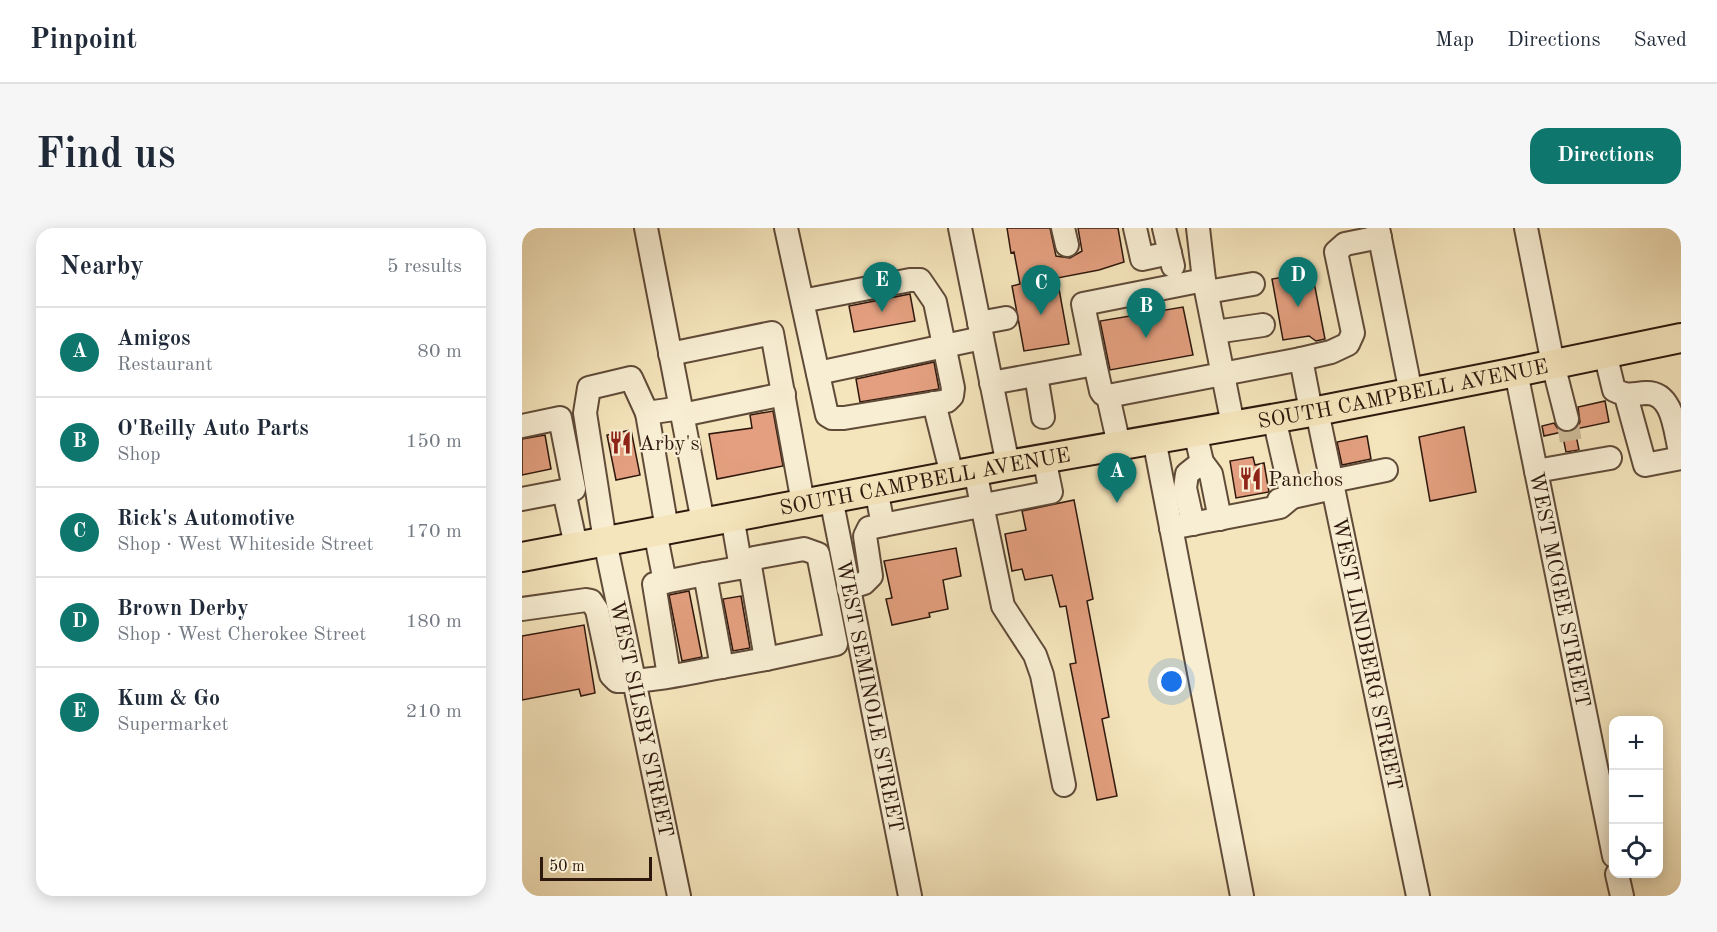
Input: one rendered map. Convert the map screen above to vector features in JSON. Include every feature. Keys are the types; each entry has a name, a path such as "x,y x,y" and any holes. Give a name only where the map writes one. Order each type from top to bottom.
{"main road":[{"name":"SOUTH CAMPBELL AVENUE","path":"523,551 605,541 1044,458 1314,411 1681,338"}],"street":[{"path":"645,228 703,522"},
{"path":"786,228 802,301 818,373 827,415 832,418 844,418 947,401 952,396 954,388 935,302 920,280 802,301"},
{"path":"960,228 1008,465"},
{"path":"1135,228 1142,259 1170,253"},
{"path":"1164,228 1178,285"},
{"path":"1526,228 1553,364 1567,419"},
{"path":"1203,229 1205,286 1233,425"},
{"path":"1253,284 1178,285 1083,304 1103,394 1108,396 1223,375 1331,352 1348,344 1353,333 1336,252 1345,244 1379,232 1411,393"},
{"path":"818,373 945,346 1006,318"},
{"path":"1215,332 1263,325"},
{"name":"WEST SEMINOLE STREET","path":"670,354 772,333 784,394 817,500 849,588 910,896"},
{"path":"1605,353 1614,390 1626,396 1650,393 1663,400 1674,418 1681,456 1645,465 1626,396"},
{"name":"WEST LINDBERG STREET","path":"1300,359 1332,485 1418,896"},
{"path":"991,383 1095,364"},
{"name":"WEST MCGEE STREET","path":"1516,372 1609,833"},
{"path":"1036,375 1043,417"},
{"name":"WEST SILSBY STREET","path":"647,413 631,378 589,388 585,413 605,541 679,896"},
{"path":"664,582 661,530 647,413 681,411 784,394"},
{"path":"1108,396 1119,445"},
{"path":"934,403 950,476 982,505 1003,606 1035,655 1042,675 1064,784"},
{"path":"522,426 560,418 574,489 522,499"},
{"path":"1274,418 1292,497"},
{"path":"1195,432 1202,462 1211,474 1225,518"},
{"path":"1154,439 1182,526 1242,896"},
{"path":"849,588 864,583 871,576 865,536 869,528 1051,492 1044,458"},
{"path":"1536,471 1574,459 1610,458"},
{"path":"1182,526 1187,474 1202,462"},
{"path":"1182,526 1280,507 1292,497 1386,470"},
{"path":"932,515 950,476"},
{"path":"876,489 883,525"},
{"path":"564,491 576,546"},
{"path":"732,516 746,567 766,659"},
{"path":"669,676 654,584 746,567 754,558 804,549 818,554 836,644"},
{"path":"705,574 722,667"},
{"path":"522,609 591,601 596,606 611,675 617,681 669,676 859,640"},
{"path":"596,606 618,601"},
{"path":"1618,878 1622,896"}],"building":[{"path":"1007,228 1050,228 1056,256 1070,258 1082,251 1078,228 1118,228 1124,262 1099,270 1057,278 1069,344 1024,351 1012,286 1020,284"},
{"path":"1312,272 1325,339 1316,341 1309,336 1283,340 1272,279"},
{"path":"910,294 915,321 854,332 849,306"},
{"path":"1183,307 1193,355 1110,370 1100,321"},
{"path":"934,362 939,389 860,402 856,379"},
{"path":"1605,401 1609,422 1576,429 1580,422 1578,407"},
{"path":"773,411 783,466 717,479 709,434 752,428 750,415"},
{"path":"1554,423 1563,432 1575,430 1579,450 1566,452 1562,432 1544,436 1542,426"},
{"path":"1464,427 1476,492 1430,501 1419,437"},
{"name":"Arby's","path":"631,430 640,475 616,480 607,435"},
{"path":"545,435 551,469 522,475 522,439"},
{"path":"1367,436 1371,459 1342,465 1337,442"},
{"name":"Panchos","path":"1253,457 1255,465 1264,463 1269,492 1236,498 1230,461"},
{"path":"1074,500 1093,599 1087,601 1109,717 1102,719 1117,796 1097,800 1070,664 1076,663 1066,606 1060,607 1052,575 1025,580 1022,569 1012,571 1005,534 1026,530 1022,511"},
{"path":"956,548 961,576 943,580 948,609 929,613 930,617 892,625 886,599 892,598 884,561"},
{"path":"689,591 702,657 682,661 669,595"},
{"path":"741,596 750,648 733,651 723,599"},
{"path":"584,625 595,693 581,696 579,689 522,700 522,636"}],"tunnel":[{"path":"1567,419 1573,454"}],"place":[{"name":"Brown Derby","path":"1298,307"},
{"name":"Kum & Go","path":"882,312"},
{"name":"Rick's Automotive","path":"1041,315"},
{"name":"O'Reilly Auto Parts","path":"1146,338"},
{"name":"Arby's","path":"621,443"},
{"name":"Panchos","path":"1250,479"},
{"name":"Amigos","path":"1117,503"}]}
